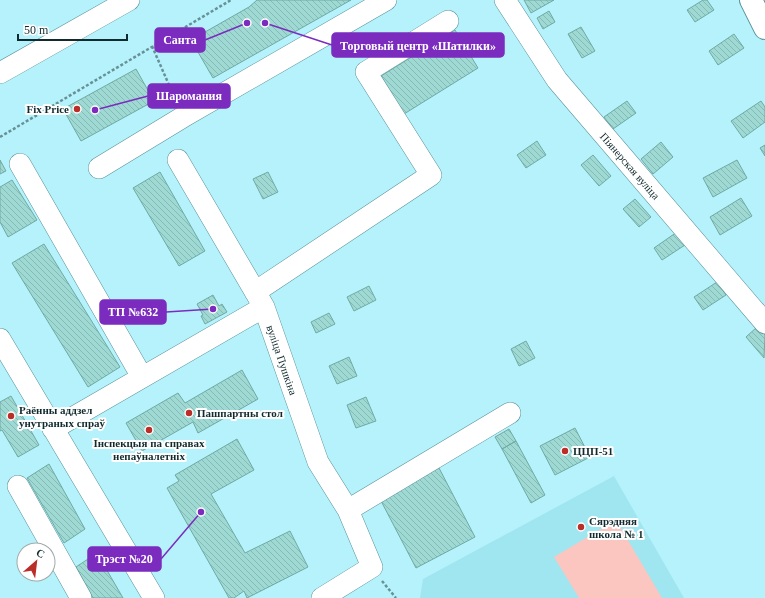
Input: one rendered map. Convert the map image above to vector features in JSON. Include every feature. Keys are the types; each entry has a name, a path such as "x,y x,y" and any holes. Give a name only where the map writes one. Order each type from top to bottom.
{"main road":[{"path":"750,0 763,21"}],"street":[{"path":"0,73 129,0"},
{"path":"99,168 183,117 386,0"},
{"name":"Піянерская вуліца","path":"505,0 557,80 765,323"},
{"path":"53,429 142,377 260,300 431,175 366,72 448,21"},
{"name":"вуліца Пушкіна","path":"178,160 260,300 318,462 348,510 372,567"},
{"path":"20,164 142,377"},
{"path":"0,339 154,598"},
{"path":"348,510 510,412"},
{"path":"18,486 82,598"},
{"path":"322,598 372,567"}],"path":[{"path":"0,137 231,0"},
{"path":"152,46 183,117"},
{"path":"372,567 396,598"}],"shaded area":[{"name":"Сярэдняя школа № 1","path":"614,476 684,598 420,598 423,579"},
{"path":"616,520 662,598 579,598 554,557"}],"building":[{"path":"257,0 351,0 213,78 191,40 249,7"},
{"path":"524,0 554,0 531,13"},
{"path":"703,0 707,0 714,10 695,22 687,10"},
{"path":"549,11 555,22 543,29 537,18"},
{"path":"581,27 595,51 582,58 568,34"},
{"path":"455,30 478,68 404,114 381,76"},
{"path":"734,34 744,48 718,65 709,51"},
{"path":"136,69 154,101 81,141 63,109"},
{"path":"627,101 636,113 613,129 604,117"},
{"path":"761,101 765,107 765,122 743,138 731,121"},
{"path":"537,141 546,155 526,168 517,155"},
{"path":"661,142 673,157 653,174 641,159"},
{"path":"765,145 765,156 760,148"},
{"path":"593,155 611,176 599,186 581,165"},
{"path":"0,160 6,171 0,174"},
{"path":"737,160 747,178 713,197 703,178"},
{"path":"160,172 205,251 179,266 133,188"},
{"path":"268,172 278,192 263,199 253,179"},
{"path":"12,180 37,220 8,237 0,222 0,187"},
{"path":"741,198 752,216 720,235 710,217"},
{"path":"635,199 651,217 639,227 623,209"},
{"path":"677,232 685,245 662,260 654,248"},
{"path":"44,244 120,367 88,387 12,263"},
{"path":"717,282 726,295 703,310 694,297"},
{"path":"369,286 376,300 354,311 347,297"},
{"path":"213,295 219,306 222,304 227,312 205,324 201,316 203,315 197,304"},
{"path":"329,313 335,324 316,333 311,322"},
{"path":"757,327 765,335 764,358 746,337"},
{"path":"526,341 535,358 519,366 511,349"},
{"path":"349,357 357,376 337,384 329,366"},
{"name":"Пашпартны стол","path":"242,370 258,399 198,433 193,422 142,451 126,423 178,393 185,403"},
{"name":"Раённы аддзел унутраных спраў","path":"11,396 39,445 18,457 2,430 0,431 0,402"},
{"path":"366,397 376,421 356,428 347,405"},
{"name":"ЦЦП-51","path":"575,428 590,457 555,475 540,446"},
{"path":"509,429 516,441 502,449 495,437"},
{"path":"237,439 254,470 211,494 245,553 290,531 308,567 247,598 244,591 234,598 229,598 167,488 179,481 175,475"},
{"path":"516,441 545,495 531,503 502,449"},
{"path":"49,464 85,529 64,543 27,478"},
{"path":"439,468 475,537 416,568 380,499"},
{"path":"97,553 123,598 93,598 76,567"}],"place":[{"name":"Санта","path":"247,23"},
{"name":"Торговый центр «Шатилки»","path":"265,23"},
{"name":"Fix Price","path":"77,109"},
{"name":"Шаромания","path":"95,110"},
{"name":"ТП №632","path":"213,309"},
{"name":"Пашпартны стол","path":"189,413"},
{"name":"Раённы аддзел унутраных спраў","path":"11,416"},
{"name":"Інспекцыя па справах непаўналетніх","path":"149,430"},
{"name":"ЦЦП-51","path":"565,451"},
{"name":"Трэст №20","path":"201,512"},
{"name":"Сярэдняя школа № 1","path":"581,527"}]}
